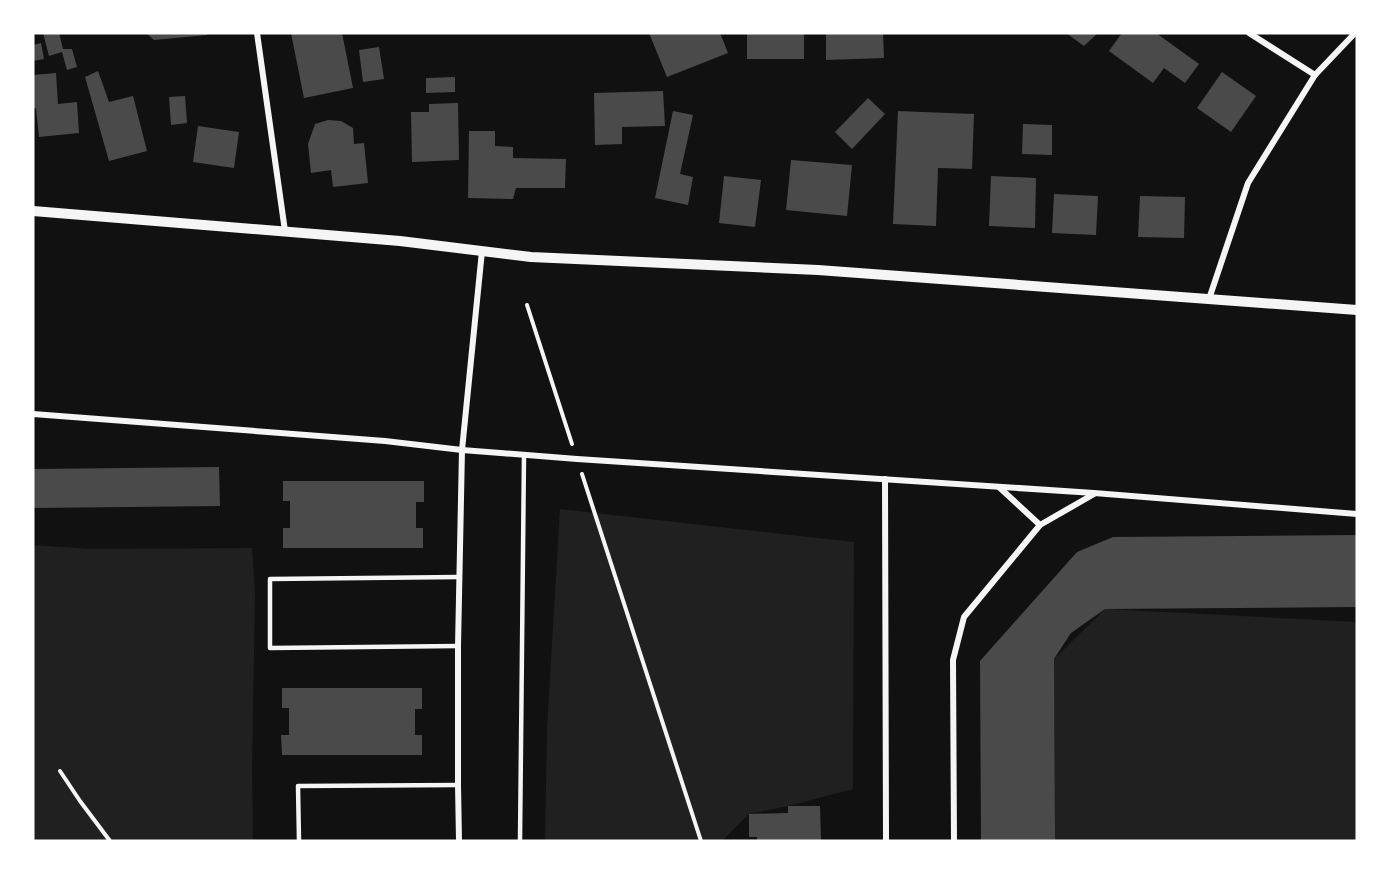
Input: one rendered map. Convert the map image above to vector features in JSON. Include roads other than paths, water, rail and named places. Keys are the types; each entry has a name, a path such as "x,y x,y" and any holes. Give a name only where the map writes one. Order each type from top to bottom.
{"street":[{"path":"256,33 285,231"},
{"path":"1250,33 1315,75"},
{"path":"1209,299 1248,183 1315,75 1355,33"},
{"path":"33,211 400,241 531,257 818,270 1357,310"},
{"path":"459,841 458,646 462,450 482,251"},
{"path":"33,414 385,441 524,455 1094,493 1357,514"},
{"path":"885,479 886,841"},
{"path":"1000,488 1040,525"},
{"path":"954,841 953,660 964,617 1040,525 1094,493"}],"lane":[{"path":"520,841 524,455"},
{"path":"458,646 270,648 270,579 459,577"},
{"path":"299,841 298,786 458,785"}]}
